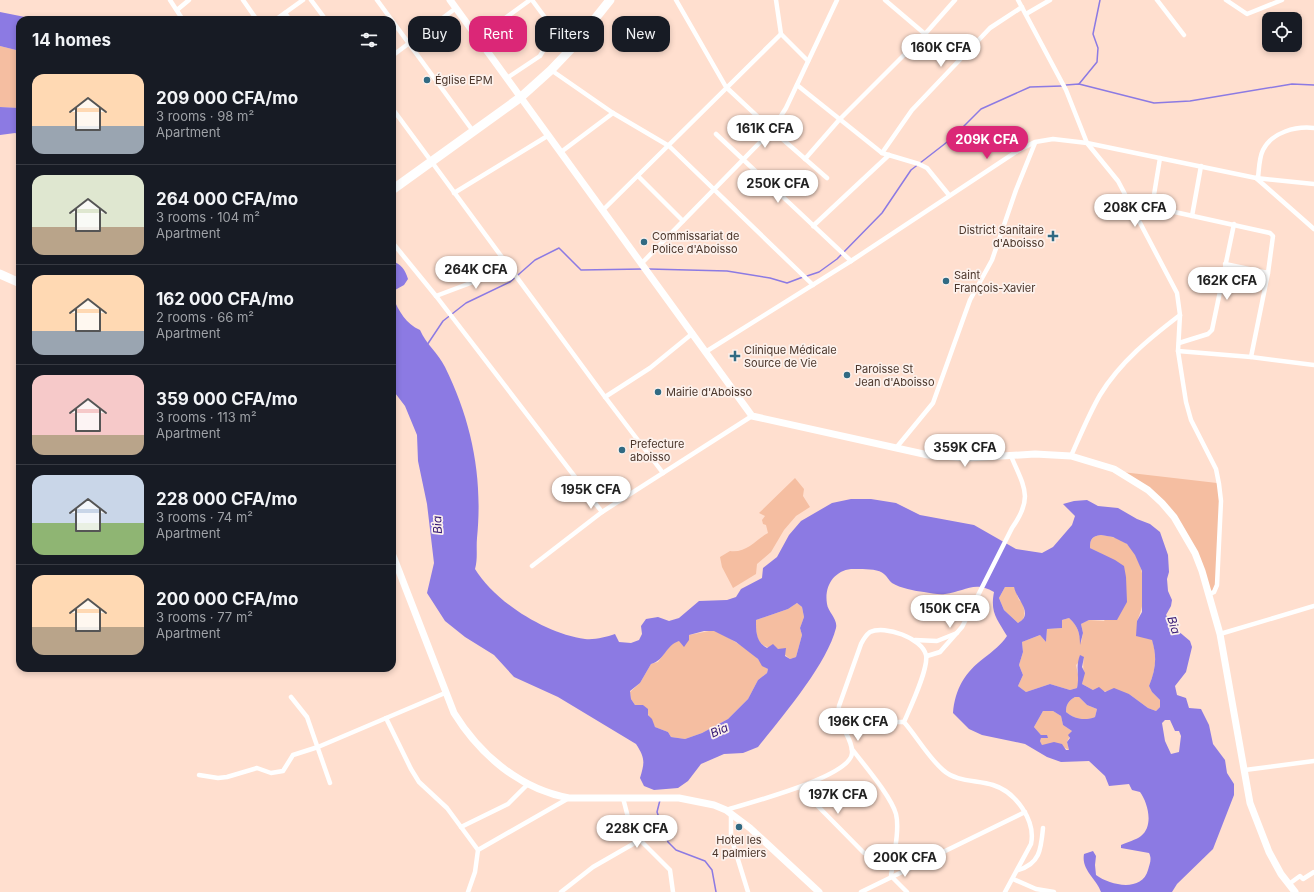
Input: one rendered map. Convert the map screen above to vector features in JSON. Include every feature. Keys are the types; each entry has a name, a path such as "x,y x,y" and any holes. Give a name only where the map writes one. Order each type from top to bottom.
{"highway":[{"path":"396,187 521,97 551,70 584,33 610,0"},
{"path":"0,274 16,281"}],"main road":[{"path":"450,0 469,26"},
{"path":"488,52 707,351 752,416 928,455 949,458 1035,454 1071,456 1114,469 1142,486 1162,503 1185,533 1196,553 1210,594 1220,634 1250,804 1269,852 1295,892"},
{"path":"396,564 445,694 461,725 479,748 497,763 528,784 554,795 569,798 679,798 697,800 729,812 750,828 819,892"}],"street":[{"path":"166,0 171,1 181,16"},
{"path":"177,10 190,0"},
{"path":"243,0 254,16"},
{"path":"281,16 303,0"},
{"path":"310,0 323,16"},
{"path":"377,0 389,16"},
{"path":"507,78 540,56 555,31 531,0 509,16"},
{"path":"676,0 726,87 827,178"},
{"path":"776,0 781,34 808,61"},
{"path":"642,263 772,130 786,108 838,0"},
{"path":"885,0 925,34"},
{"path":"805,159 839,120 925,34 954,0"},
{"path":"1018,0 1066,90 1087,143 1112,171 1130,201 1174,286 1180,303 1178,352 1186,402 1191,420 1216,469 1221,500 1217,585 1214,592 1210,594"},
{"path":"1026,14 1050,0"},
{"path":"1157,0 1184,35"},
{"path":"1226,0 1247,14 1282,0"},
{"path":"882,153 912,110 990,28 1022,7"},
{"path":"445,16 456,8"},
{"path":"396,25 408,40"},
{"path":"603,210 781,34"},
{"path":"396,53 408,44"},
{"path":"416,52 473,131"},
{"path":"551,70 613,113 669,146 813,285"},
{"path":"797,85 882,153 919,164 927,168 949,196"},
{"path":"396,113 663,473"},
{"path":"561,152 613,113"},
{"path":"1257,178 1261,156 1267,144 1286,131 1296,128 1314,128"},
{"path":"716,134 851,261"},
{"path":"454,193 549,135"},
{"path":"707,351 851,261 1019,150 1035,142 1053,139 1087,143 1257,178 1314,184"},
{"path":"896,448 933,403 970,300 992,260 1016,190 1035,142"},
{"path":"813,226 889,155"},
{"path":"1152,207 1160,158"},
{"path":"1192,216 1201,166"},
{"path":"638,176 683,221"},
{"path":"1257,178 1314,229"},
{"path":"1130,201 1192,216 1234,224 1270,233 1273,236 1268,273 1251,357"},
{"path":"1179,343 1208,334 1212,330 1234,224"},
{"path":"396,247 436,296 602,512"},
{"path":"1225,264 1268,273"},
{"path":"436,296 510,268"},
{"path":"1071,456 1100,395 1121,366 1147,340 1180,315"},
{"path":"605,396 650,368 693,333"},
{"path":"1178,352 1251,357 1313,365 1314,359"},
{"path":"532,566 602,512 752,416"},
{"path":"927,656 940,652 957,633 1012,528 1022,514 1025,503 1025,491 1011,456"},
{"path":"1220,634 1314,606"},
{"path":"904,722 919,687 927,656 923,648 914,640 906,636 883,630 871,632 866,636 861,644 838,712 841,725 851,748 891,803 896,814 891,876 907,892"},
{"path":"914,640 937,641 957,633"},
{"path":"199,775 227,777 260,768 271,773 280,771 285,768 293,755 318,747 445,694"},
{"path":"291,697 306,717 330,783"},
{"path":"386,718 419,782 447,808 478,850 475,872 468,892"},
{"path":"841,725 853,722 893,720 904,722 943,770 958,778 1000,788 1025,812 1029,819 1033,835 1027,854 1005,892"},
{"path":"748,892 731,837 729,812 800,788 841,767 850,760 852,754 851,748"},
{"path":"1245,770 1314,761"},
{"path":"461,827 508,804 528,784"},
{"path":"800,788 864,853"},
{"path":"478,850 569,798"},
{"path":"623,798 630,825 640,840 670,870 673,892"},
{"path":"861,892 891,876 1025,812"},
{"path":"1018,870 1029,867 1035,860 1041,847 1043,828"},
{"path":"561,892 593,867 640,840"},
{"path":"1289,884 1300,876 1303,880 1314,872"},
{"path":"1013,879 1036,889 1054,892"}],"shaded area":[{"path":"0,46 16,50 16,108 0,107"},
{"path":"1122,472 1217,483 1221,501 1216,589 1211,591 1177,517"},
{"path":"795,478 804,489 803,496 810,507 796,516 784,530 771,552 757,564 756,574 733,588 722,567 720,557 730,551 746,548 768,533 766,525 763,524 762,520 765,516 759,513"},
{"path":"1101,535 1121,540 1127,544 1138,560 1144,592 1141,612 1137,621 1145,638 1152,639 1154,645 1155,663 1149,686 1152,692 1160,700 1160,707 1156,711 1148,708 1129,694 1093,690 1082,684 1084,657 1076,665 1079,679 1077,688 1070,690 1050,684 1026,692 1018,686 1023,675 1019,665 1023,652 1022,642 1040,635 1046,642 1047,629 1062,628 1062,620 1069,618 1078,629 1081,643 1083,633 1081,624 1089,620 1104,621 1126,587 1126,577 1100,553 1090,548 1092,538"},
{"path":"1005,587 1014,587 1019,600 1023,603 1024,617 1018,623 1004,610 999,598"},
{"path":"797,603 802,607 804,617 800,628 802,635 796,657 790,659 778,649 766,647 759,641 756,632 756,620 788,609"},
{"path":"714,630 736,642 757,658 764,667 768,669 767,673 758,680 748,699 728,719 702,733 685,739 671,737 668,732 655,727 643,705 635,705 631,699 630,692 640,683 651,664 658,662 672,643 689,635"},
{"path":"1075,697 1079,697 1087,705 1097,709 1095,717 1080,719 1066,712 1068,703"},
{"path":"1043,711 1053,711 1061,716 1063,725 1072,731 1067,742 1069,750 1063,747 1042,745 1040,741 1041,735 1034,727"}],"water":[{"path":"0,12 20,16 16,16 16,50 0,46"},
{"path":"0,107 16,108 16,133 0,135"},
{"path":"396,263 406,272 408,279 404,285 396,289"},
{"name":"Bia","path":"396,305 407,321 420,330 425,340 445,367 469,429 477,472 478,493 477,557 475,569 495,593 523,614 554,631 585,639 593,639 615,634 619,642 631,643 639,640 642,634 641,626 646,619 658,617 669,621 679,618 699,601 727,600 736,597 741,589 762,578 763,568 777,557 789,535 801,521 832,503 851,499 871,499 896,503 920,515 974,525 1016,549 1042,553 1053,547 1072,525 1075,516 1063,504 1074,501 1087,500 1098,506 1118,508 1137,519 1150,524 1160,532 1168,555 1168,591 1172,600 1171,606 1166,615 1177,630 1190,641 1192,647 1186,672 1175,686 1177,695 1186,698 1189,708 1201,709 1209,725 1213,744 1225,760 1227,773 1234,784 1234,795 1213,849 1177,884 1172,892 1101,892 1087,870 1084,854 1093,851 1096,856 1096,875 1102,879 1117,884 1125,885 1139,882 1145,877 1148,870 1151,859 1149,853 1121,848 1121,845 1141,836 1145,832 1149,821 1147,808 1140,792 1132,790 1129,784 1109,786 1105,776 1089,761 1061,762 1047,757 1025,744 982,735 969,729 953,713 956,696 966,675 1007,636 995,616 993,605 994,592 981,587 943,594 916,591 895,585 881,572 869,569 845,570 835,576 832,580 826,597 829,610 836,622 836,628 831,642 814,674 803,690 758,747 743,753 724,754 701,764 688,781 678,788 654,790 644,786 640,778 643,768 643,757 636,744 558,697 514,677 494,655 465,637 445,621 427,593 434,563 427,504 418,461 417,435 405,406 396,394","holes":["1101,535 1113,537 1127,544 1135,555 1142,571 1142,612 1137,621 1136,636 1152,640 1155,652 1155,663 1149,686 1152,692 1160,700 1160,707 1156,711 1148,708 1129,694 1114,688 1105,692 1099,687 1093,690 1082,684 1085,673 1082,667 1084,657 1080,655 1077,688 1070,690 1050,684 1026,692 1018,686 1023,675 1019,665 1023,652 1022,642 1040,635 1046,642 1047,629 1062,628 1062,620 1069,618 1078,630 1080,645 1083,633 1081,624 1089,620 1117,620 1127,602 1124,566 1090,548 1091,540 1095,536","1005,587 1014,587 1025,611 1023,619 1018,623 1004,610 999,598","797,603 802,607 804,617 800,628 802,635 796,657 790,659 785,656 786,648 778,649 773,644 767,648 763,646 757,636 756,629 756,620 788,609","704,631 714,631 736,642 758,659 762,666 768,669 767,673 758,680 748,699 728,719 702,733 685,739 671,737 668,732 655,727 652,719 648,715 648,709 643,705 635,705 631,699 630,691 640,683 651,664 659,660 671,646 679,641 684,647 689,640 689,635","1075,697 1079,697 1087,705 1097,709 1095,717 1084,719 1076,718 1066,712 1068,703","1043,711 1053,711 1061,716 1063,725 1072,731 1068,735 1070,738 1067,742 1069,750 1066,750 1062,744 1054,742 1042,745 1040,741 1041,738 1048,738 1047,735 1041,735 1034,727","1165,720 1170,720 1175,731 1179,731 1181,736 1179,752 1171,754 1165,741 1162,723"]}],"waterway":[{"path":"1079,84 1097,62 1098,48 1093,34 1100,0"},
{"path":"1066,85 1079,84 1154,103 1190,101 1292,84 1314,85"},
{"path":"807,276 819,272 837,259 882,213 911,170 951,139 981,109 1030,87 1062,86"},
{"path":"427,345 443,321 466,303 510,282 535,260 559,248 581,270 643,269"},
{"path":"649,269 727,271 770,278 787,283 803,277"},
{"path":"660,800 657,812 668,842 676,850 705,861 712,870 716,892"}],"place":[{"name":"Église EPM","path":"427,80"},
{"name":"District Sanitaire d'Aboisso","path":"1053,236"},
{"name":"Commissariat de Police d'Aboisso","path":"644,242"},
{"name":"Saint François-Xavier","path":"946,281"},
{"name":"Clinique Médicale Source de Vie","path":"735,356"},
{"name":"Paroisse St Jean d'Aboisso","path":"847,375"},
{"name":"Mairie d'Aboisso","path":"658,392"},
{"name":"Prefecture aboisso","path":"622,450"},
{"name":"Hotel les 4 palmiers","path":"739,827"}]}
